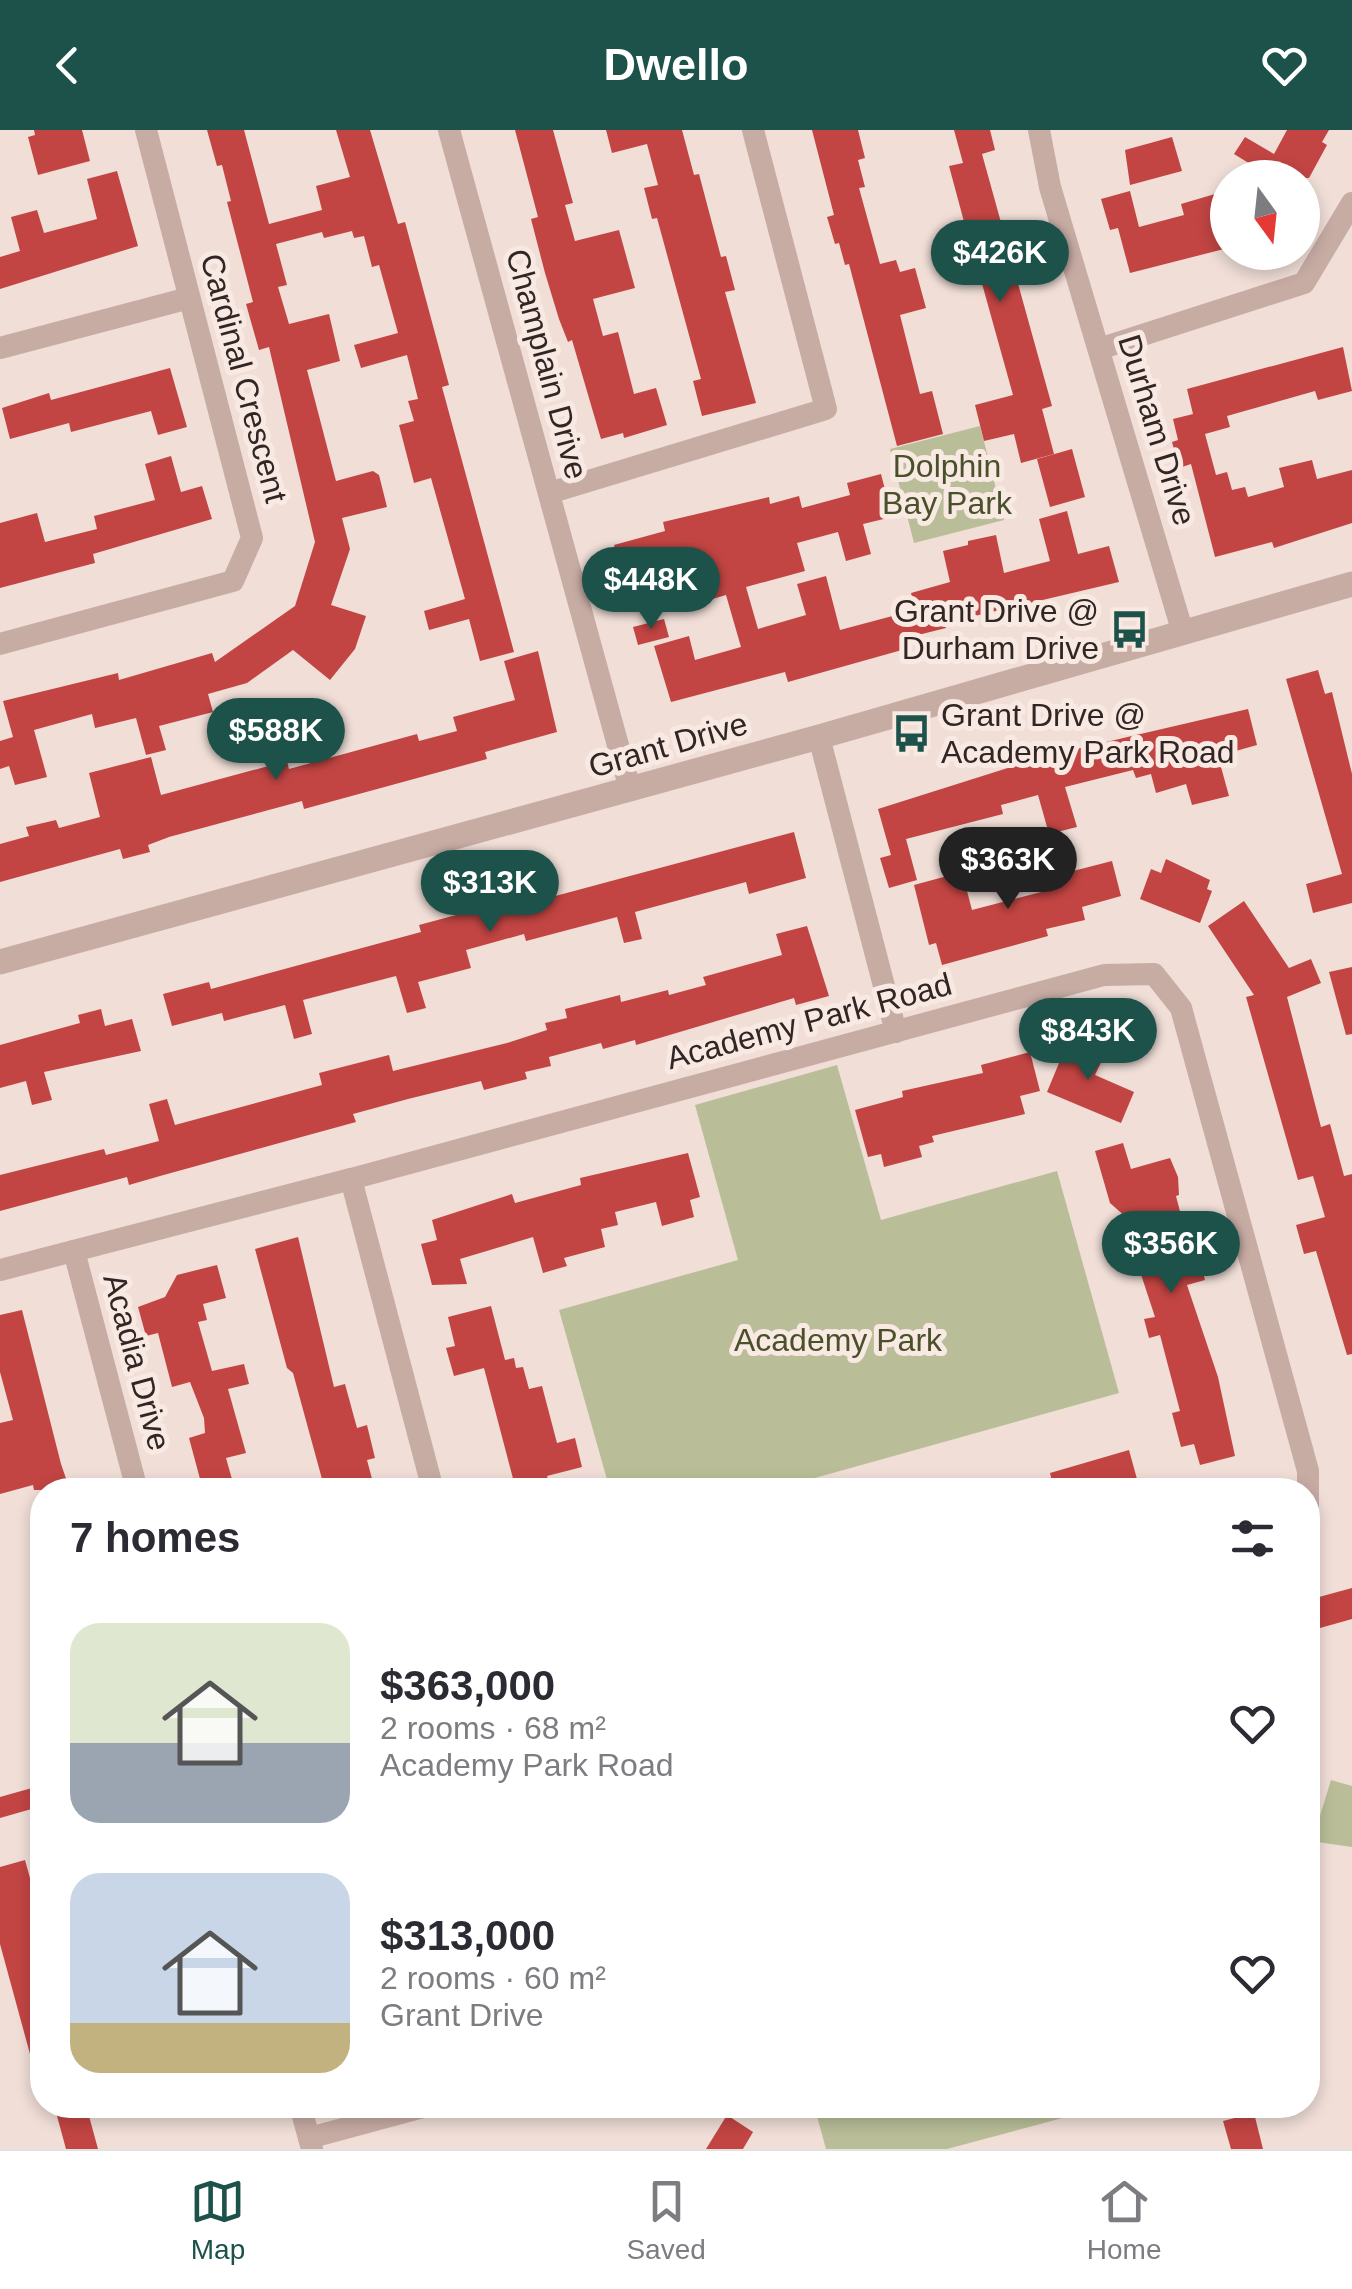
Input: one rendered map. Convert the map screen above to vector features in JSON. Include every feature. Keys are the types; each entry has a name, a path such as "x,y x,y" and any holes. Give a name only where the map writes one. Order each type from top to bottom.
{"street":[{"name":"Cardinal Crescent","path":"0,644 233,581 252,538 146,130"},
{"name":"Champlain Drive","path":"449,130 630,790"},
{"path":"549,494 826,408 753,130"},
{"name":"Durham Drive","path":"1038,130 1050,186 1184,633"},
{"path":"1098,349 1304,283 1352,203"},
{"path":"0,348 189,298"},
{"name":"Grant Drive","path":"0,962 630,790 1352,584"},
{"path":"818,737 896,1032"},
{"name":"Academy Park Road","path":"0,1270 1104,976 1154,974 1180,1008 1308,1478"},
{"path":"351,1179 430,1478"},
{"name":"Acadia Drive","path":"74,1251 134,1478"},
{"path":"304,2118 311,2144 391,2118"}],"green space":[{"name":"Dolphin Bay Park","path":"980,426 1004,520 914,543 890,449"},
{"name":"Academy Park","path":"837,1065 881,1220 1057,1171 1119,1393 815,1478 607,1478 559,1310 738,1260 695,1105"},
{"path":"1331,1780 1352,1786 1352,1847 1320,1842 1320,1816"},
{"path":"818,2118 1063,2118 947,2149 826,2149"}],"building":[{"path":"34,130 82,130 90,161 38,175 28,137 35,135"},
{"path":"207,130 244,130 269,224 322,210 316,186 350,177 336,130 370,130 398,224 405,222 449,385 442,387 514,652 480,661 469,619 429,630 424,611 465,599 431,478 414,483 399,425 414,421 408,401 418,399 407,355 361,368 354,345 398,333 379,265 372,267 364,236 354,238 352,231 324,238 322,232 276,244 287,285 278,287 289,324 329,314 340,361 307,370 336,481 373,471 379,475 387,507 342,518 350,549 331,605 366,616 355,649 330,680 293,650 247,683 208,694 213,712 159,726 166,750 146,755 136,718 95,728 92,714 34,730 47,777 15,785 9,766 0,769 0,741 13,737 3,701 118,673 119,680 212,653 215,662 295,606 315,542 269,347 259,350 246,304 253,302 227,202 231,201 222,165 217,166"},
{"path":"515,130 553,130 573,203 565,205 575,241 619,230 635,288 593,299 603,336 618,332 634,394 656,388 667,425 624,438 623,433 601,439 572,340 568,342 545,273 531,219 538,217"},
{"path":"606,130 682,130 694,175 699,174 721,257 726,256 735,290 725,292 756,403 702,416 693,381 701,379 657,218 652,219 644,188 658,185 647,144 612,153"},
{"path":"812,130 858,130 865,158 858,160 865,187 859,188 880,264 896,260 900,272 915,268 926,308 900,315 920,394 932,391 943,434 897,446 849,264 845,265 839,243 835,244 827,217 834,215"},
{"path":"954,130 990,130 995,150 982,154 1052,406 1042,409 1054,454 1021,463 1014,434 984,441 975,405 1013,395 981,280 965,285 955,248 970,244 949,166 963,163"},
{"path":"1287,130 1329,130 1319,160 1244,160 1234,154 1245,137 1274,154"},
{"path":"1172,137 1182,171 1130,185 1125,150"},
{"path":"117,171 138,246 0,289 0,257 20,251 11,217 37,210 44,233 97,219 87,179"},
{"path":"1130,191 1139,227 1184,215 1181,204 1210,195 1210,253 1130,273 1118,228 1110,230 1101,199"},
{"path":"1343,347 1352,391 1318,400 1315,391 1227,416 1230,427 1205,434 1216,475 1227,472 1232,490 1245,487 1248,497 1284,487 1279,468 1312,460 1317,479 1352,470 1352,523 1274,548 1272,542 1215,557 1191,464 1179,468 1172,442 1178,440 1173,419 1193,414 1187,389"},
{"path":"170,368 187,427 158,435 151,411 71,432 69,423 10,439 2,408 49,393 51,400"},
{"path":"1072,449 1085,497 1050,507 1037,459"},
{"path":"171,456 181,492 202,486 212,519 93,554 95,563 0,588 0,523 37,513 45,542 97,529 94,516 155,500 145,464"},
{"path":"881,474 892,517 863,524 871,554 846,561 838,532 797,543 805,571 746,587 758,629 806,615 797,584 826,576 840,630 915,610 911,593 950,582 943,551 968,545 968,541 996,535 1004,573 1050,561 1039,519 1067,511 1078,554 1109,546 1119,582 945,623 946,628 906,638 909,648 788,682 785,672 671,702 654,646 689,636 695,660 741,647 726,595 709,600 701,568 625,589 614,545 665,531 663,522 769,497 770,504 799,496 802,508 850,495 847,483"},
{"path":"664,619 669,637 638,645 633,627"},
{"path":"538,651 557,732 485,752 487,759 304,809 302,801 169,837 148,845 150,852 123,859 120,849 0,882 0,844 29,836 26,827 56,820 59,828 100,817 89,773 151,757 161,795 287,761 289,769 417,734 419,741 457,731 453,717 515,700 504,661"},
{"path":"1318,670 1325,694 1332,692 1352,774 1352,903 1313,913 1306,884 1342,874 1286,679"},
{"path":"1248,709 1257,745 1218,756 1229,796 1192,805 1186,784 1156,793 1151,774 1136,778 1133,770 1065,787 1077,827 1049,834 1038,795 1001,805 1003,814 906,839 917,880 889,888 880,858 891,855 878,809 1046,756"},
{"path":"794,832 806,878 749,894 746,882 635,912 642,939 624,943 617,917 526,941 524,934 466,950 471,968 418,982 426,1008 407,1013 396,976 303,1000 312,1034 294,1039 285,1005 224,1021 222,1013 172,1026 163,994 209,982 211,989 421,932 419,925 530,895 533,902"},
{"path":"1166,859 1210,880 1207,889 1212,891 1200,923 1140,899 1151,869 1161,873"},
{"path":"1112,861 1121,896 1082,907 1085,920 1046,929 1048,936 942,965 936,943 929,945 914,885 962,872 972,910 1045,891 1042,879"},
{"path":"1244,901 1289,968 1311,959 1321,983 1287,997 1321,1127 1330,1124 1344,1176 1352,1174 1352,1354 1347,1355 1316,1251 1304,1254 1296,1225 1325,1217 1313,1176 1298,1180 1246,997 1254,995 1208,926"},
{"path":"807,926 829,996 796,1005 794,998 636,1045 635,1040 603,1049 601,1043 549,1057 551,1066 525,1072 527,1079 484,1090 481,1081 408,1099 353,1114 356,1122 129,1185 127,1177 0,1211 0,1175 104,1149 106,1155 159,1141 149,1104 167,1099 175,1125 322,1085 319,1073 389,1055 393,1071 507,1043 547,1030 545,1023 567,1018 565,1009 620,995 621,1002 706,985 703,977 782,955 776,934"},
{"path":"1352,967 1352,1034 1346,1035 1329,972"},
{"path":"101,1009 105,1026 132,1019 141,1051 44,1072 52,1100 32,1105 26,1081 0,1088 0,1045 80,1023 78,1015"},
{"path":"1069,1039 1105,1054 1095,1075 1134,1092 1121,1123 1047,1092"},
{"path":"1030,1052 1040,1091 1020,1096 1025,1114 932,1136 934,1142 919,1146 922,1157 884,1167 881,1154 868,1157 855,1110 903,1097 902,1091 983,1073 981,1065"},
{"path":"1123,1143 1131,1169 1170,1158 1178,1177 1176,1196 1191,1254 1198,1252 1205,1280 1187,1285 1218,1377 1235,1456 1200,1465 1194,1444 1181,1447 1172,1413 1180,1411 1160,1335 1149,1338 1144,1319 1155,1317 1129,1238 1145,1234 1110,1203 1095,1151"},
{"path":"688,1153 700,1197 690,1200 694,1217 662,1226 656,1202 615,1212 618,1225 601,1229 605,1247 564,1258 567,1266 543,1273 533,1237 460,1259 467,1284 432,1285 421,1244 437,1240 432,1220 512,1194 515,1203 581,1185 580,1178"},
{"path":"298,1237 334,1387 345,1384 357,1428 367,1425 375,1458 367,1460 372,1478 322,1478 255,1249"},
{"path":"217,1265 226,1298 203,1304 207,1320 198,1322 212,1371 244,1364 249,1384 228,1389 246,1453 226,1458 232,1478 200,1478 189,1438 205,1433 204,1418 190,1382 172,1387 158,1333 146,1336 138,1307 165,1297 177,1275"},
{"path":"491,1306 505,1360 514,1358 516,1368 523,1367 529,1389 542,1386 557,1443 575,1438 582,1467 548,1478 513,1478 484,1368 454,1376 446,1348 455,1346 448,1317"},
{"path":"22,1310 66,1478 30,1478 30,1486 0,1494 0,1423 13,1420 0,1372 0,1315"},
{"path":"1129,1450 1137,1478 1051,1478 1050,1473"},
{"path":"1352,1588 1352,1619 1320,1628 1320,1597"},
{"path":"30,1789 30,1809 0,1818 0,1797"},
{"path":"25,1860 30,1878 30,2054 0,1944 0,1867"},
{"path":"58,2118 90,2118 98,2149 66,2149"},
{"path":"725,2118 753,2132 743,2149 706,2149"},
{"path":"1255,2118 1263,2149 1231,2149 1223,2121"}],"place":[{"name":"Grant Drive @ Durham Drive","path":"1129,629"},
{"name":"Grant Drive @ Academy Park Road","path":"911,733"}]}
